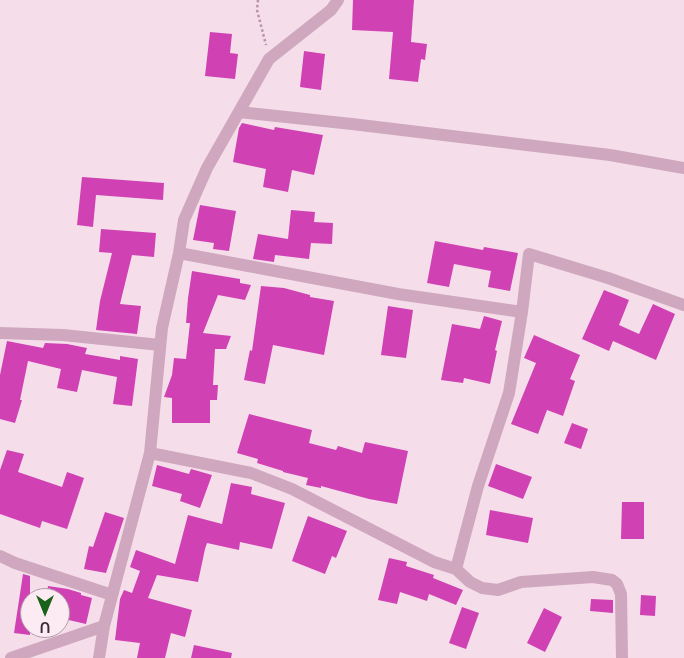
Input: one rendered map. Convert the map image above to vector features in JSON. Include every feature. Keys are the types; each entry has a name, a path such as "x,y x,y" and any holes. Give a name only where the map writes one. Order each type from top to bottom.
{"street":[{"path":"99,658 104,626 150,453 162,328 184,220 207,168 269,59 331,10 338,0"},
{"path":"239,112 610,155 684,168"},
{"path":"179,252 398,294 522,312"},
{"path":"456,569 478,486 509,393 529,254 608,278 684,305"},
{"path":"0,332 63,334 160,345"},
{"path":"150,453 251,473 292,489 434,562 456,569 470,582 482,588 498,590 521,582 593,577 612,580 617,584 621,594 622,658"},
{"path":"0,556 15,563 112,595"},
{"path":"11,658 104,626"}],"path":[{"path":"258,0 257,10 269,59"}],"building":[{"path":"353,0 414,0 411,42 427,44 425,60 421,59 418,82 389,79 393,32 352,30"},
{"path":"210,32 232,34 230,53 238,54 235,79 205,76"},
{"path":"304,51 325,54 321,90 300,87"},
{"path":"242,123 274,130 275,127 323,135 314,175 292,170 288,192 263,187 266,169 233,162 239,128"},
{"path":"82,177 164,183 163,200 96,195 93,227 77,225"},
{"path":"200,205 236,211 229,251 213,249 214,243 193,240"},
{"path":"291,210 315,212 314,222 333,223 332,244 311,243 309,259 275,255 274,262 253,259 258,234 288,239"},
{"path":"101,229 156,233 154,257 132,255 120,304 141,306 137,334 96,330 100,301 112,253 99,252"},
{"path":"435,241 483,250 484,247 518,253 510,291 488,287 491,271 454,264 449,287 427,283"},
{"path":"192,271 240,279 240,283 251,285 245,300 218,295 203,333 231,336 226,349 215,349 213,385 218,385 217,400 210,400 210,423 172,423 172,398 164,397 172,375 174,358 186,359 190,323 186,323"},
{"path":"261,286 284,288 310,295 310,297 334,301 324,355 273,345 265,384 244,380 250,350 252,351"},
{"path":"604,290 629,300 619,325 639,334 653,304 675,314 656,360 613,341 609,351 582,339"},
{"path":"388,306 413,310 406,358 381,355"},
{"path":"484,316 502,321 490,384 464,378 463,383 441,380 452,324 480,329"},
{"path":"534,335 580,355 570,379 575,381 563,416 547,410 538,434 511,424 536,363 524,358"},
{"path":"7,341 43,348 45,343 67,344 87,348 85,354 120,360 120,356 138,359 132,406 113,404 117,377 82,370 77,392 57,388 61,369 28,361 20,400 22,400 15,423 0,419 0,375"},
{"path":"249,414 312,430 309,443 336,450 338,446 362,453 365,442 408,451 397,504 369,499 321,486 321,488 306,485 308,478 257,463 258,459 237,453"},
{"path":"572,423 588,429 581,449 564,443"},
{"path":"7,450 24,454 18,472 62,487 67,472 84,478 67,529 42,521 40,528 0,514 0,470"},
{"path":"496,464 532,477 523,499 488,486"},
{"path":"157,465 189,474 191,469 212,475 200,508 180,501 182,494 152,486"},
{"path":"231,483 252,487 251,494 285,503 272,549 240,542 239,550 207,543 198,582 157,575 148,598 192,610 185,637 171,633 165,658 137,658 140,643 115,640 120,599 124,590 132,593 140,571 130,567 136,550 175,564 188,515 222,524"},
{"path":"622,502 644,502 644,539 621,539"},
{"path":"490,510 533,518 528,543 486,535"},
{"path":"105,512 124,518 106,573 84,569 89,546 93,547"},
{"path":"308,516 347,531 336,558 332,556 325,574 292,561"},
{"path":"389,558 407,562 406,566 434,575 433,578 463,590 456,605 429,594 427,601 400,592 397,604 378,600"},
{"path":"23,574 30,576 30,588 21,588"},
{"path":"70,590 92,598 86,624 70,620"},
{"path":"20,594 20,634 14,633"},
{"path":"641,595 656,596 655,616 640,615"},
{"path":"591,599 613,600 613,613 590,611"},
{"path":"462,607 479,613 466,649 449,643"},
{"path":"544,608 562,617 545,652 527,643"},
{"path":"194,645 232,653 231,658 191,658"}]}
